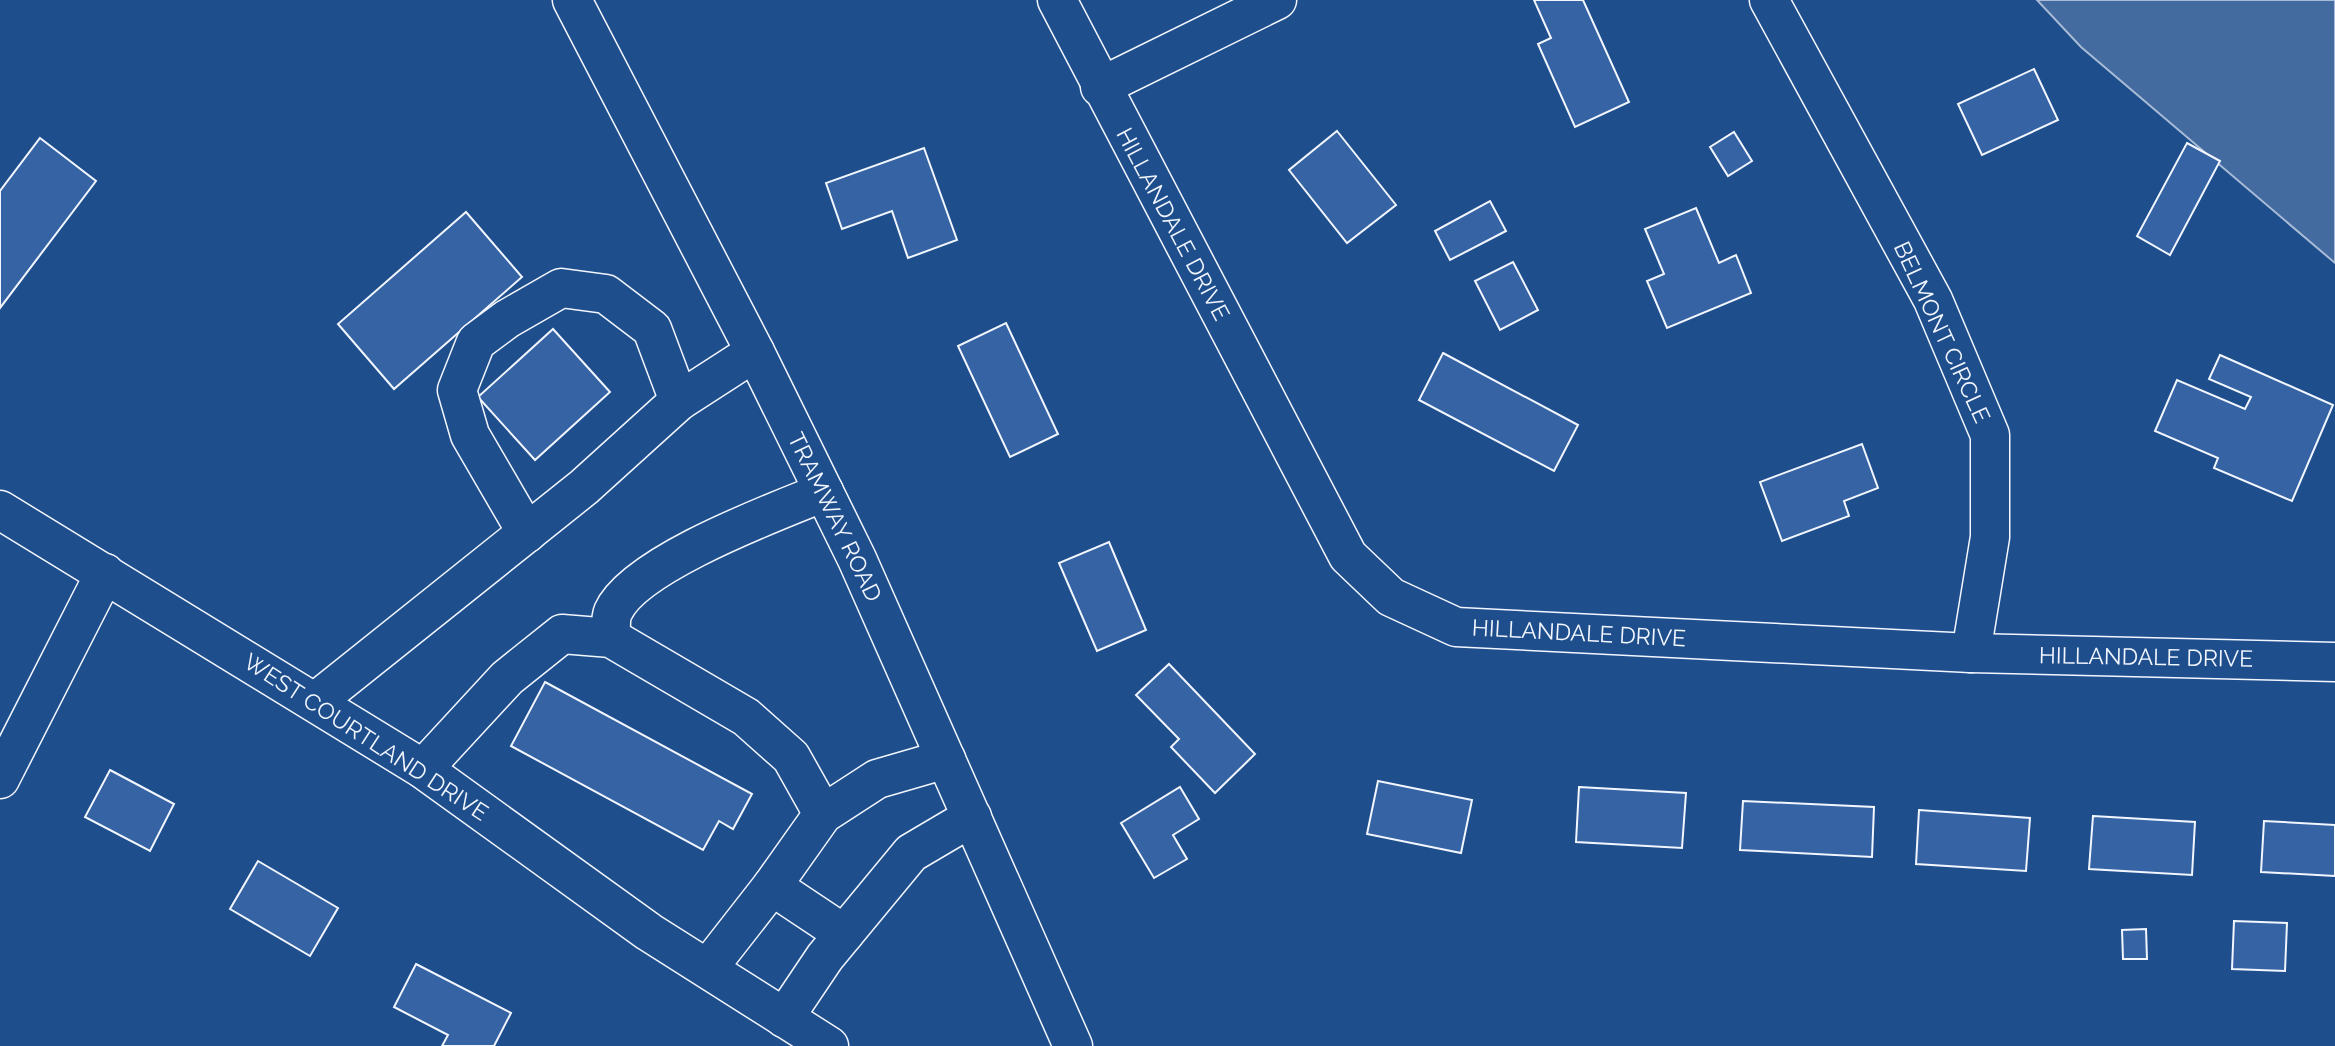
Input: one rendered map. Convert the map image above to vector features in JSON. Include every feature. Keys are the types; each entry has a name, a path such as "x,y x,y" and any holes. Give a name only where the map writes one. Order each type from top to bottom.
{"street":[{"name":"TRAMWAY ROAD","path":"572,0 755,352 858,559 1073,1046"},
{"name":"HILLANDALE DRIVE","path":"1057,0 1100,87 1348,556 1391,597 1456,627 1970,653 2335,662"},
{"path":"1100,87 1277,0"},
{"name":"BELMONT CIRCLE","path":"1769,0 1933,300 1990,435 1990,537 1970,653"},
{"path":"527,533 470,435 457,390 476,342 507,318 561,288 606,294 652,329 679,401"},
{"path":"315,702 584,487 679,401 755,352"},
{"path":"611,638 612,612 634,584 728,531 824,492"},
{"name":"WEST COURTLAND DRIVE","path":"0,510 423,769 649,932 829,1046"},
{"path":"0,779 106,573"},
{"path":"423,769 507,678 562,634 611,638 746,717 791,757 822,814"},
{"path":"708,968 772,886 822,814 877,779 946,759"},
{"path":"784,1018 825,957 912,853 972,817"},
{"path":"772,886 844,933"}],"water":[{"path":"2037,0 2335,0 2335,263 2081,47"}],"building":[{"path":"1534,0 1583,0 1629,102 1575,127 1538,44 1551,38"},
{"path":"2034,69 2058,120 1982,155 1958,104"},
{"path":"1337,131 1396,205 1347,243 1289,170"},
{"path":"1734,132 1752,161 1728,176 1710,147"},
{"path":"40,138 96,181 0,308 0,191"},
{"path":"2187,143 2220,161 2170,255 2137,236"},
{"path":"924,148 957,240 908,258 892,211 842,229 826,183"},
{"path":"1490,201 1506,231 1450,260 1435,231"},
{"path":"1696,208 1719,263 1736,255 1751,293 1667,328 1647,281 1664,274 1645,229"},
{"path":"466,212 522,277 394,389 338,324"},
{"path":"1513,262 1538,310 1500,330 1475,281"},
{"path":"1006,323 1058,434 1010,457 958,346"},
{"path":"553,329 610,392 535,460 478,397"},
{"path":"1443,353 1578,425 1554,471 1419,400"},
{"path":"2220,355 2333,405 2292,501 2214,468 2218,458 2155,431 2177,380 2245,409 2251,397 2209,379"},
{"path":"1862,444 1878,488 1844,501 1849,516 1782,541 1760,482"},
{"path":"1109,542 1146,630 1097,651 1059,563"},
{"path":"1169,664 1255,754 1215,793 1171,747 1179,739 1136,695"},
{"path":"545,682 752,794 733,829 719,821 703,850 511,746"},
{"path":"110,770 174,804 150,851 85,817"},
{"path":"1378,781 1472,800 1461,853 1367,834"},
{"path":"1180,787 1199,819 1173,835 1187,859 1154,878 1121,823"},
{"path":"1579,787 1686,793 1682,848 1576,842"},
{"path":"1743,801 1874,807 1872,857 1740,850"},
{"path":"1919,810 2030,818 2026,871 1916,864"},
{"path":"2093,816 2195,822 2192,875 2089,869"},
{"path":"2264,821 2335,825 2335,876 2261,872"},
{"path":"258,861 338,908 310,956 230,909"},
{"path":"2234,921 2287,923 2285,971 2232,969"},
{"path":"2146,929 2147,959 2123,959 2122,930"},
{"path":"416,964 511,1013 494,1046 442,1046 448,1035 394,1007"}]}
